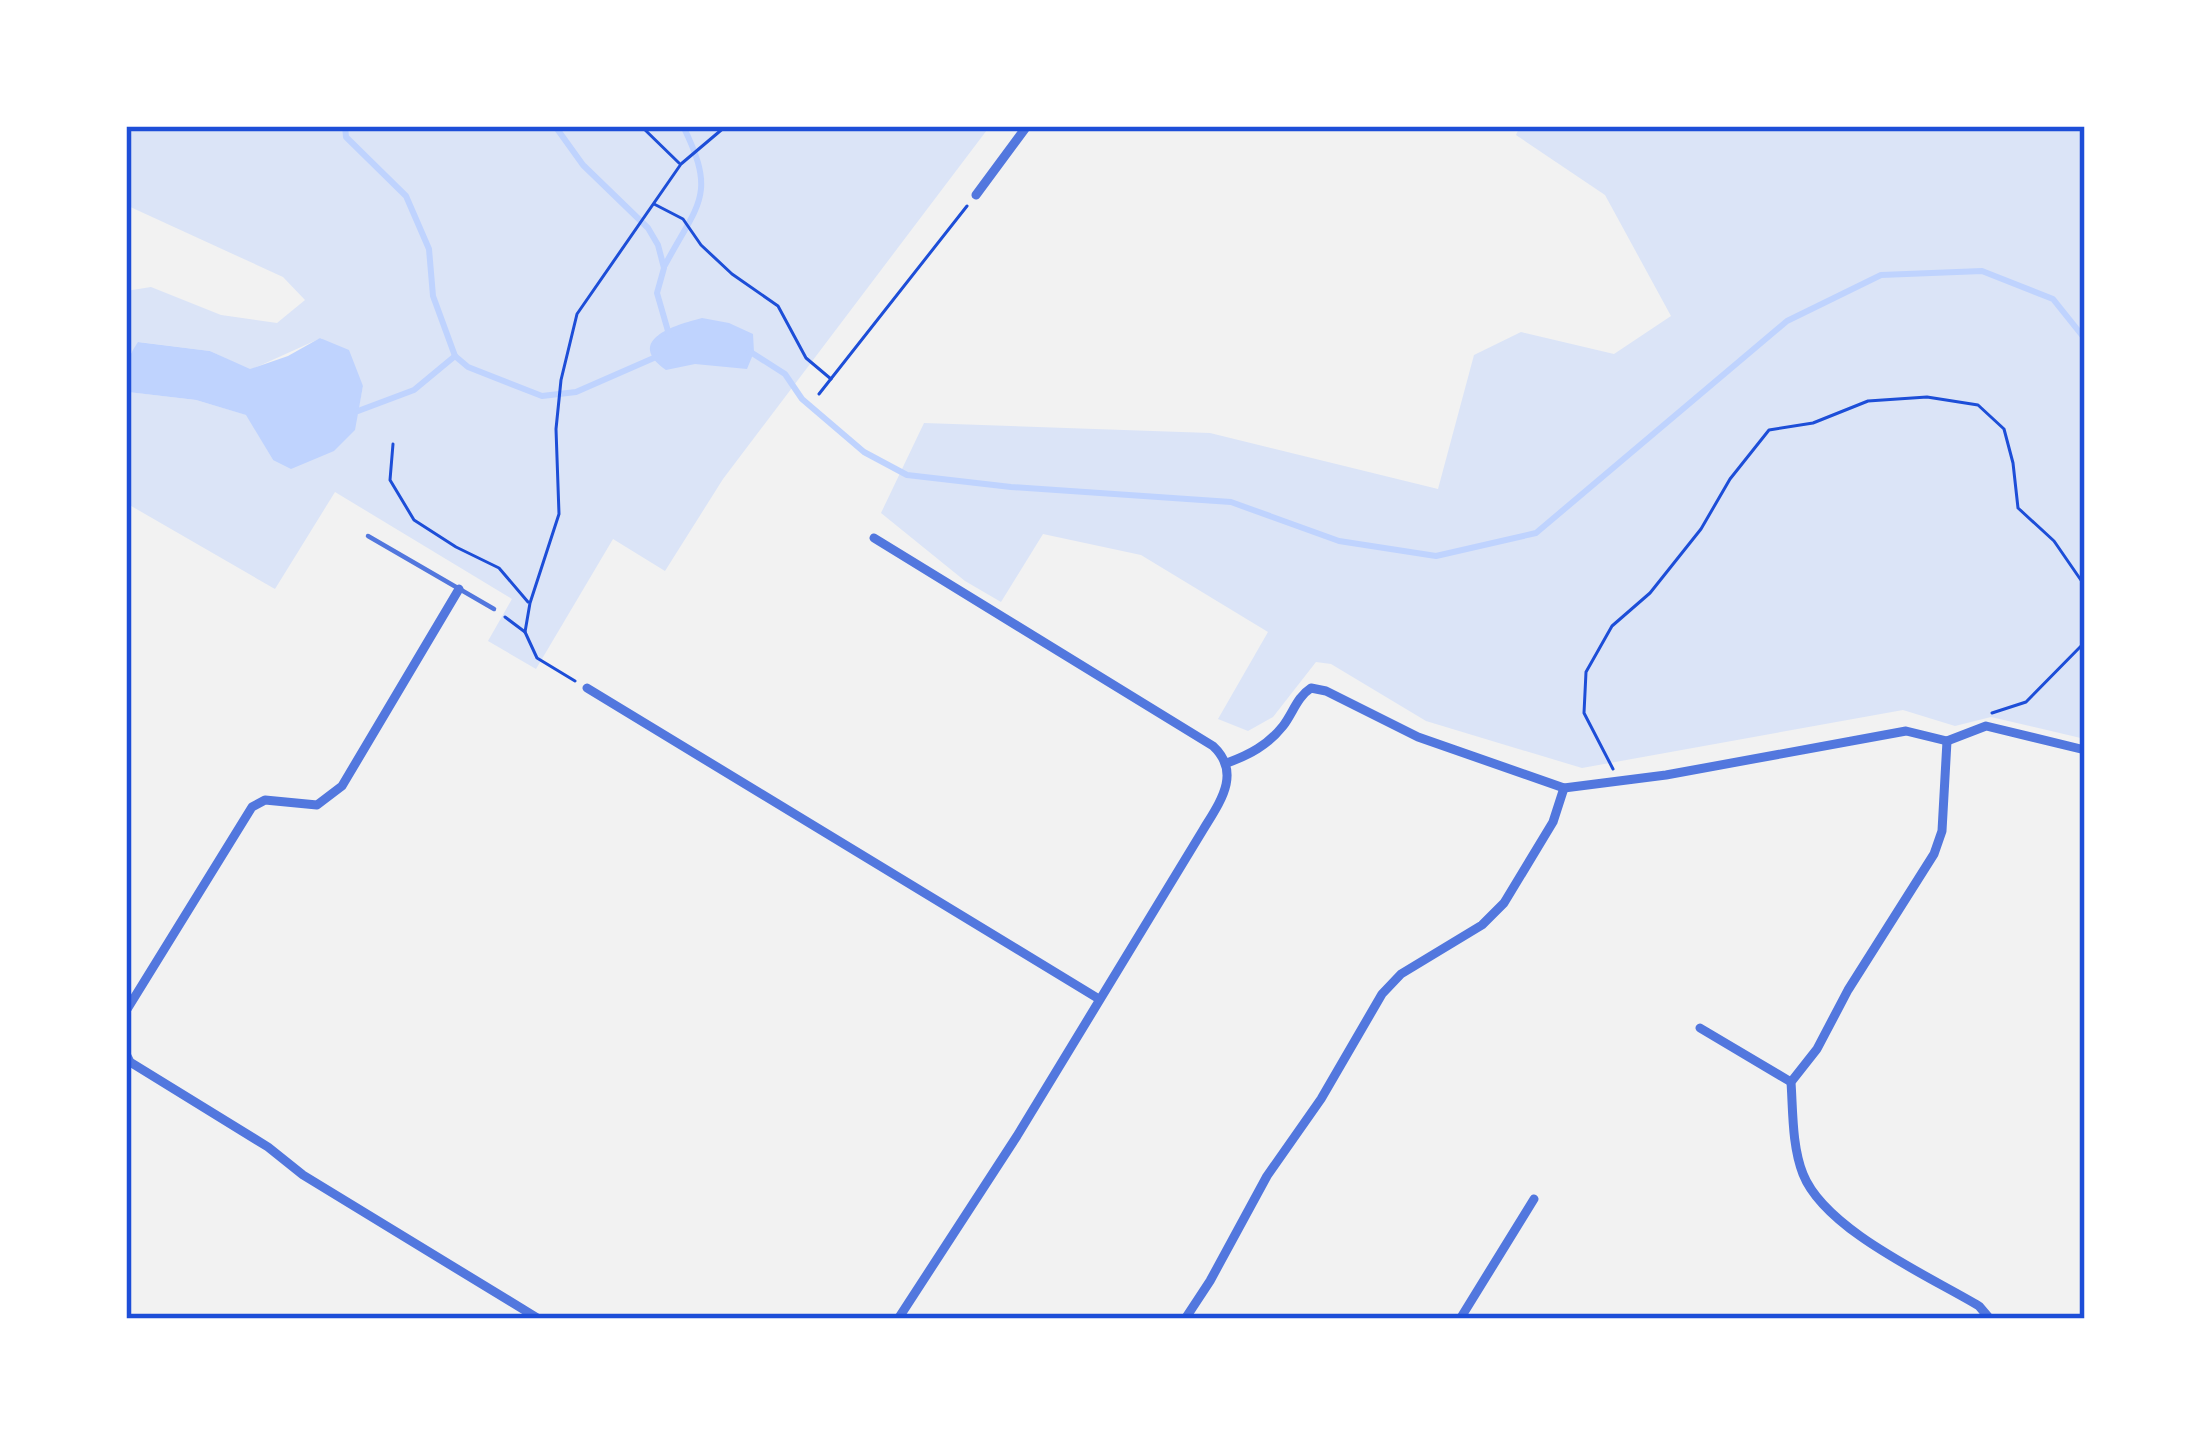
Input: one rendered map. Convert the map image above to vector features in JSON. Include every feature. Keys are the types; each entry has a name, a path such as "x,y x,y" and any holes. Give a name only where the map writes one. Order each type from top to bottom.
{"street":[{"path":"976,195 1027,126"},
{"path":"874,538 1199,736 1222,754 1229,780 1224,796 1017,1136 898,1319"},
{"path":"126,1011 252,807 266,800 317,805 342,786 459,589"},
{"path":"587,688 1100,998"},
{"path":"1227,763 1265,745 1311,688 1466,756 1564,788 1622,782 1906,731 1947,741 1986,726 2085,750"},
{"path":"1947,741 1942,831 1934,854 1848,990 1817,1049 1791,1082 1796,1149 1810,1190 1847,1226 1979,1306 1990,1319"},
{"path":"1185,1319 1267,1176 1322,1099 1382,994 1401,974 1482,925 1504,902 1553,822 1564,788"},
{"path":"1700,1028 1791,1082"},
{"path":"126,1054 144,1071 539,1319"},
{"path":"1460,1319 1534,1199"}],"lane":[{"path":"368,536 494,609"}],"path":[{"path":"641,126 680,164"},
{"path":"525,632 559,514 556,429 561,380 577,314 680,164 726,126"},
{"path":"819,394 976,195"},
{"path":"654,204 683,218 701,245 732,274 778,306 806,358 831,379"},
{"path":"1622,782 1584,713 1586,671 1612,626 1650,593 1702,529 1730,478 1769,430 1813,423 1868,401 1927,397 1978,405 2004,429 2018,508 2054,541 2085,586"},
{"path":"393,444 390,480 414,520 456,548 499,568 530,603"},
{"path":"494,609 525,632 537,658 587,688"},
{"path":"1991,713 2026,702 2085,642"}],"shaded area":[{"path":"126,126 990,126 723,479 665,571 613,539 536,669 488,641 512,599 335,492 275,589 126,503 126,384 129,392 196,400 247,415 273,460 354,430 363,386 321,338 250,370 210,351 139,342 126,360 126,291 151,287 221,315 277,323 305,300 283,277 126,205"},
{"path":"1520,126 2085,126 2085,739 1991,717 1955,726 1903,710 1582,768 1426,721 1331,664 1316,662 1273,717 1248,731 1218,719 1268,632 1141,555 1043,534 1001,602 965,581 881,513 924,423 1210,433 1438,489 1474,355 1521,332 1614,354 1671,316 1605,195 1516,135"}],"water":[{"path":"702,318 753,334 754,352 747,369 695,364 666,370 654,359 650,350 658,335"},
{"path":"320,338 349,350 363,386 355,430 334,451 291,469 273,460 246,415 196,400 128,392 127,366 138,342 210,351 250,369"}],"waterway":[{"path":"345,126 346,137 406,196 429,249 433,296 455,356 468,367 542,396 576,392 656,357"},
{"path":"555,126 583,165 648,228 658,245 664,268 657,293 670,338"},
{"path":"665,265 700,198 699,168 683,126"},
{"path":"749,351 785,374 802,399 864,452 907,475 1231,502 1339,541 1436,556 1536,533 1787,321 1881,275 1982,271 2053,299 2085,339"},
{"path":"358,411 414,390 455,356"}]}
